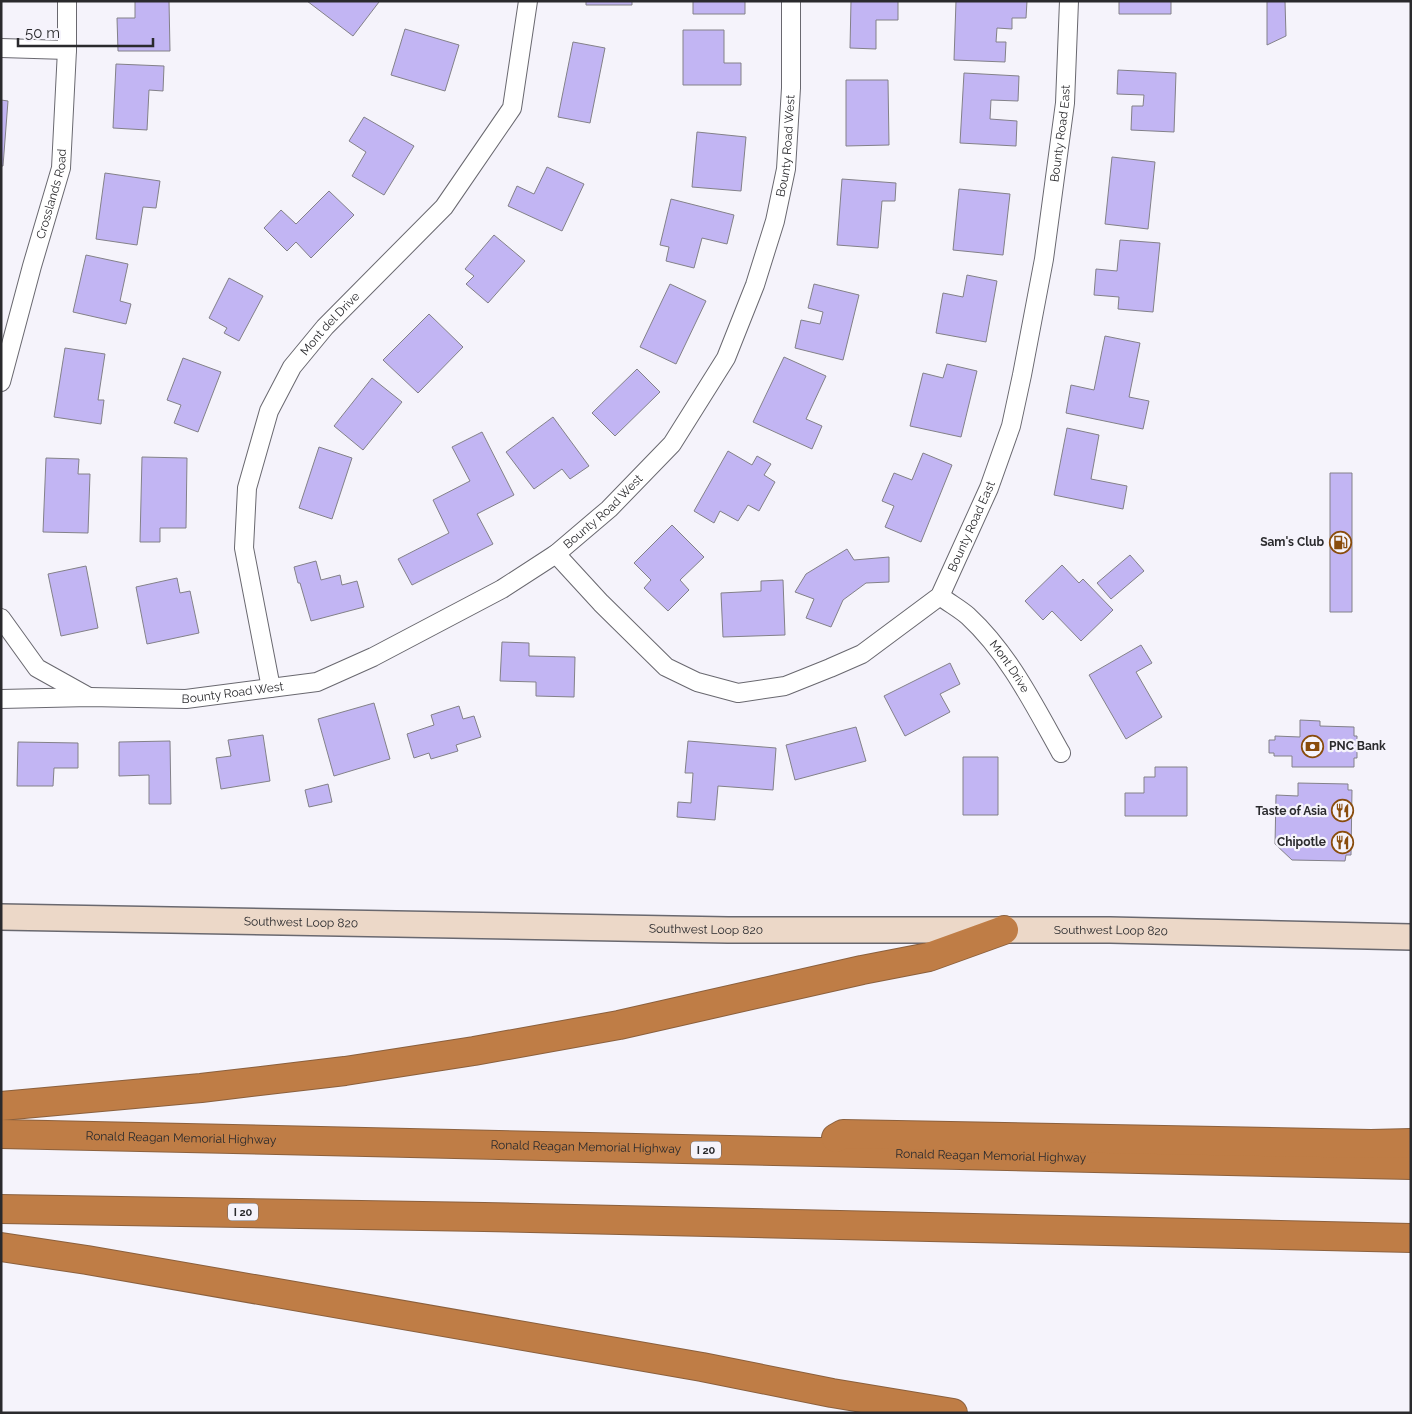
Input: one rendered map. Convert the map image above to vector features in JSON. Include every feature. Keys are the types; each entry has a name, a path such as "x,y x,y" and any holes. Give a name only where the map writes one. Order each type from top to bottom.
{"highway":[{"path":"1,1106 201,1088 345,1071 474,1051 619,1025 862,970 929,957 1004,930"},
{"name":"Ronald Reagan Memorial Highway","path":"1,1134 1411,1165"},
{"path":"810,1152 843,1134 1371,1144 1411,1143"},
{"name":"I 20","path":"1,1209 484,1216 1411,1238"},
{"path":"1,1247 87,1260 953,1413"}],"main road":[{"name":"Southwest Loop 820","path":"1,917 747,930 1233,932 1411,937"}],"street":[{"name":"Crosslands Road","path":"1,382 61,168 67,50 67,1"},
{"name":"Mont del Drive","path":"270,688 244,548 247,488 269,411 292,367 325,326 444,207 512,108 528,1"},
{"name":"Bounty Road West","path":"1,699 90,697 186,699 317,682 373,657 502,589 556,554 609,508 672,444 726,358 755,285 775,221 786,169 791,88 791,1"},
{"name":"Bounty Road East","path":"556,554 601,603 666,667 697,682 738,693 784,686 862,654 940,596 989,488 1011,426 1044,259 1065,103 1069,1"},
{"path":"1,48 67,50"},
{"name":"Mont Drive","path":"940,596 967,615 992,641 1026,690 1061,753"},
{"path":"1,618 37,668 90,697"}],"building":[{"path":"135,1 169,1 170,51 118,51 117,18 135,18"},
{"path":"307,1 379,1 379,2 353,36"},
{"path":"586,1 632,1 632,5 586,5"},
{"path":"693,1 745,1 745,14 693,14"},
{"path":"851,1 898,1 898,20 876,20 876,49 850,48"},
{"path":"956,1 1027,1 1026,18 1012,18 1012,29 997,28 996,42 1006,42 1005,62 954,60"},
{"path":"1119,1 1171,1 1171,14 1119,14"},
{"path":"1267,1 1285,1 1286,36 1267,45"},
{"path":"405,29 459,45 445,91 391,75"},
{"path":"683,30 724,30 724,63 741,63 741,85 683,85"},
{"path":"573,42 605,48 590,123 558,117"},
{"path":"116,64 164,66 163,91 149,90 147,130 113,128"},
{"path":"1118,70 1176,73 1174,132 1131,130 1132,106 1143,106 1144,95 1117,94"},
{"path":"964,73 1019,76 1018,101 991,100 990,119 1017,121 1016,146 960,143"},
{"path":"846,80 888,80 889,145 846,146"},
{"path":"1,100 8,101 3,166 1,166"},
{"path":"364,117 414,146 384,195 352,176 366,152 349,141"},
{"path":"697,132 746,137 741,191 692,187"},
{"path":"1112,157 1155,162 1148,229 1105,224"},
{"path":"547,167 584,184 562,231 508,206 517,186 534,194"},
{"path":"105,173 160,181 156,208 143,207 137,245 96,239"},
{"path":"842,179 896,183 895,201 882,201 878,248 837,245"},
{"path":"959,189 1010,194 1003,255 953,250"},
{"path":"329,191 354,215 311,258 296,242 287,251 264,228 281,210 296,224"},
{"path":"671,199 734,215 727,244 702,238 694,268 666,261 669,247 660,245"},
{"path":"494,235 525,261 488,303 466,284 474,276 465,269"},
{"path":"1120,240 1160,243 1153,312 1118,309 1119,297 1094,295 1096,269 1117,271"},
{"path":"86,255 128,264 120,301 131,304 126,324 73,312"},
{"path":"967,275 997,281 986,342 936,333 943,293 963,297"},
{"path":"229,278 263,296 239,341 224,333 227,328 209,318"},
{"path":"670,284 706,301 676,364 640,347"},
{"path":"814,284 859,295 843,360 795,348 801,320 820,324 823,312 808,308"},
{"path":"429,314 463,347 418,393 383,360"},
{"path":"1105,336 1140,343 1129,397 1149,401 1143,429 1066,413 1071,385 1094,390"},
{"path":"65,348 105,354 98,400 104,400 101,424 54,417"},
{"path":"784,357 826,376 806,419 822,426 812,449 753,422"},
{"path":"183,358 221,372 198,432 174,423 181,405 167,400"},
{"path":"947,364 977,371 961,437 910,426 923,373 943,378"},
{"path":"637,369 660,392 615,436 592,413"},
{"path":"372,378 402,402 363,450 334,426"},
{"path":"553,417 589,466 570,479 562,469 534,489 506,452"},
{"path":"1067,428 1099,435 1091,479 1127,486 1123,509 1054,495"},
{"path":"482,432 514,495 477,514 493,544 412,585 398,559 449,533 433,500 470,481 452,447"},
{"path":"319,447 352,458 332,519 299,508"},
{"path":"728,451 752,465 757,456 771,464 764,475 775,482 759,511 748,505 738,521 720,511 714,523 694,511"},
{"path":"923,453 952,465 921,542 885,527 894,506 882,501 894,473 912,480"},
{"path":"142,457 187,458 186,528 160,528 160,542 140,542"},
{"path":"46,458 79,459 78,474 90,474 88,533 43,532"},
{"path":"1330,473 1352,473 1352,612 1330,612"},
{"path":"672,525 704,557 680,580 689,590 668,611 644,588 651,580 634,563"},
{"path":"847,549 854,560 889,557 889,582 866,583 843,600 831,627 806,618 814,599 795,592 806,574"},
{"path":"1130,555 1144,571 1111,599 1097,583"},
{"path":"316,561 321,580 340,575 342,585 357,581 364,607 311,621 294,567"},
{"path":"1062,565 1079,583 1083,579 1113,610 1081,641 1052,611 1043,620 1025,601"},
{"path":"86,566 98,628 61,636 48,574"},
{"path":"177,578 180,593 190,591 199,633 147,644 136,587"},
{"path":"783,580 785,635 723,637 721,593 761,591 761,581"},
{"path":"502,642 529,643 529,656 575,657 574,697 536,696 536,682 500,681"},
{"path":"1141,645 1152,663 1136,672 1162,717 1126,739 1089,675"},
{"path":"950,663 960,684 940,694 950,712 905,736 884,696"},
{"path":"374,703 390,759 334,776 318,719"},
{"path":"459,706 463,719 474,716 481,737 456,745 458,751 431,759 429,753 414,758 407,734 434,725 431,715"},
{"name":"PNC Bank","path":"1300,720 1320,721 1320,726 1354,727 1354,736 1357,736 1357,758 1354,758 1354,767 1292,767 1292,756 1274,756 1274,753 1269,753 1269,740 1275,740 1275,736 1300,737"},
{"path":"856,727 866,761 795,780 786,745"},
{"path":"263,735 270,781 221,789 216,758 231,756 228,740"},
{"path":"170,741 171,804 149,804 149,775 119,776 119,742"},
{"path":"688,741 776,748 773,790 718,786 715,820 677,817 678,802 691,803 693,773 685,773"},
{"path":"18,742 78,743 78,768 54,768 53,786 17,786"},
{"path":"963,757 998,757 998,815 963,815"},
{"path":"1155,767 1187,767 1187,816 1125,816 1125,793 1144,793 1144,777 1155,777"},
{"path":"1298,783 1348,784 1348,790 1352,790 1351,855 1346,855 1345,861 1292,860 1275,844 1276,795 1298,796"},
{"path":"328,784 332,802 309,807 305,790"}],"place":[{"name":"Sam's Club","path":"1340,542"},
{"name":"PNC Bank","path":"1313,746"},
{"name":"Taste of Asia","path":"1343,811"},
{"name":"Chipotle","path":"1342,842"}]}
